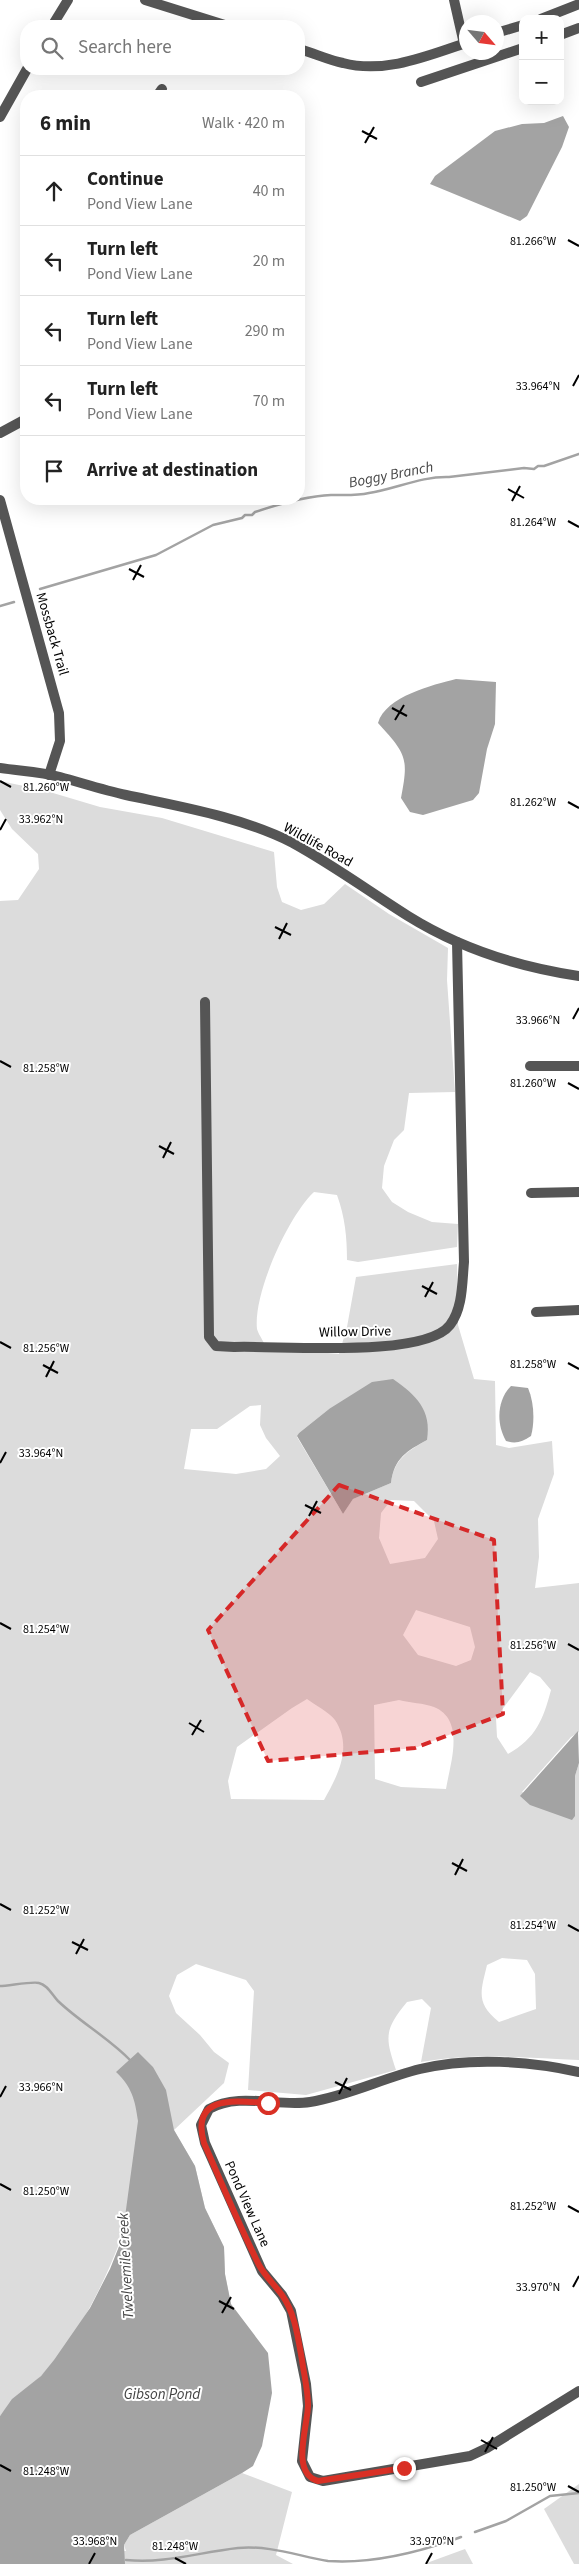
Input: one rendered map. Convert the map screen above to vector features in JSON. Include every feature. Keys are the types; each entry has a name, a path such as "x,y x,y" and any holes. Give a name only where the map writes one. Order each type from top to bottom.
{"street":[{"path":"56,20 68,0"},
{"path":"145,0 209,20"},
{"path":"454,0 459,20"},
{"path":"551,15 579,4"},
{"path":"504,31 519,26"},
{"path":"564,34 579,28"},
{"path":"305,50 344,64 363,66 394,65 415,61 459,46"},
{"path":"422,82 519,49"},
{"path":"0,117 24,75"},
{"path":"0,433 20,422"},
{"name":"Mossback Trail","path":"0,500 60,713 60,741 48,775"},
{"name":"Wildlife Road","path":"0,768 48,775 179,805 249,826 292,843 340,871 410,917 476,951 520,965 579,976"},
{"name":"Willow Drive","path":"205,1002 209,1337 216,1346 234,1348 376,1347 418,1341 436,1336 450,1325 459,1308 462,1290 464,1262 457,942"},
{"path":"530,1066 579,1066"},
{"path":"530,1193 579,1192"},
{"path":"536,1312 579,1310"},
{"name":"Pond View Lane","path":"579,2072 472,2062 436,2066 308,2102 222,2103 209,2109 201,2125 204,2143 262,2271 282,2295 291,2311 306,2384 308,2406 302,2461 310,2477 324,2481 470,2456 487,2448 579,2391"}],"highlighted area":[{"path":"339,1485 494,1540 503,1714 415,1748 268,1761 208,1630"}],"shaded area":[{"path":"0,781 43,790 100,807 162,818 274,852 277,887 282,902 301,910 324,904 345,884 389,914 448,948 447,980 455,1092 409,1093 404,1130 394,1140 384,1166 382,1188 392,1202 408,1212 432,1222 458,1224 457,1247 358,1262 347,1260 345,1227 337,1195 314,1192 294,1218 275,1256 261,1296 257,1314 257,1329 264,1343 305,1351 339,1354 347,1327 356,1277 457,1264 458,1325 474,1379 495,1381 496,1445 509,1448 552,1441 554,1474 538,1519 539,1557 535,1588 579,1583 579,1732 571,1737 522,1792 575,1816 575,1776 579,1763 579,2060 480,2056 421,2062 431,2008 422,1999 407,2002 391,2027 389,2041 396,2070 306,2095 248,2090 254,1991 246,1980 196,1964 177,1975 169,1996 176,2013 200,2035 214,2052 229,2063 224,2083 174,2130 195,2166 205,2208 224,2247 225,2274 231,2304 119,2244 105,2278 76,2332 53,2363 0,2416 0,901 18,900 39,869 38,854 12,829 0,810","holes":["261,1405 260,1425 266,1438 280,1456 266,1469 236,1474 184,1469 191,1429 217,1429 250,1406","329,1409 427,1440 403,1457 395,1468 391,1483 353,1499 343,1514 297,1437 299,1433","391,1500 414,1501 434,1521 438,1539 425,1558 390,1564 379,1538 381,1513","416,1610 470,1627 475,1647 471,1660 456,1666 418,1655 403,1635","530,1672 540,1677 551,1690 545,1710 532,1735 518,1748 508,1754 497,1737 496,1718","307,1699 326,1711 335,1720 343,1740 343,1751 338,1771 324,1800 231,1799 228,1781 237,1747","399,1700 434,1707 444,1713 450,1722 454,1744 446,1789 401,1787 375,1779 374,1705","502,1958 527,1960 535,1974 536,2009 499,2022 486,2009 483,2002 482,1989 487,1965"]},
{"path":"242,2473 292,2492 276,2555 293,2564 0,2564 0,2549 126,2551 124,2545 130,2535"},
{"path":"579,2484 579,2564 574,2564 544,2509"},
{"path":"465,2549 473,2564 424,2564"}],"water":[{"path":"563,116 569,127 562,147 527,216 520,221 430,184 435,176 495,131 522,124 544,123"},
{"path":"456,679 496,682 495,724 487,749 479,793 473,800 423,815 410,812 401,798 405,773 403,757 395,742 378,723 390,706 400,699 423,688"},
{"path":"393,1379 409,1391 421,1404 427,1420 427,1440 413,1448 398,1461 391,1483 353,1499 343,1514 297,1436 329,1409 372,1382"},
{"path":"511,1386 528,1388 532,1399 533,1424 531,1436 516,1442 506,1441 499,1420 503,1398"},
{"path":"578,1731 579,1763 575,1776 575,1816 572,1820 530,1805 520,1796"},
{"name":"Gibson Pond","path":"138,2052 153,2067 166,2090 174,2130 195,2166 205,2208 224,2247 225,2274 231,2304 268,2353 272,2393 262,2446 253,2466 130,2535 124,2545 125,2564 0,2564 0,2416 12,2399 41,2376 90,2308 110,2269 122,2239 138,2121 132,2094 126,2083 116,2072"}],"waterway":[{"name":"Boggy Branch","path":"305,498 364,494 439,477 524,468 534,469 538,466 544,466 579,454"},
{"name":"Boggy Branch","path":"40,589 156,555 213,525 242,518 245,515 252,515 255,512 277,505"},
{"name":"Boggy Branch","path":"0,606 14,602"},
{"name":"Twelvemile Creek","path":"0,1986 42,1984 67,2009 114,2045 131,2061"},
{"path":"475,2532 506,2521 550,2496 579,2493"},
{"path":"126,2560 169,2559 250,2547 272,2549 328,2561 362,2561 413,2552 461,2537"}],"route":[{"path":"268,2103 242,2101 215,2105 209,2109 202,2119 201,2130 204,2143 262,2271 282,2295 291,2311 300,2347 308,2406 302,2456 304,2468 310,2477 318,2481 404,2468"}]}
